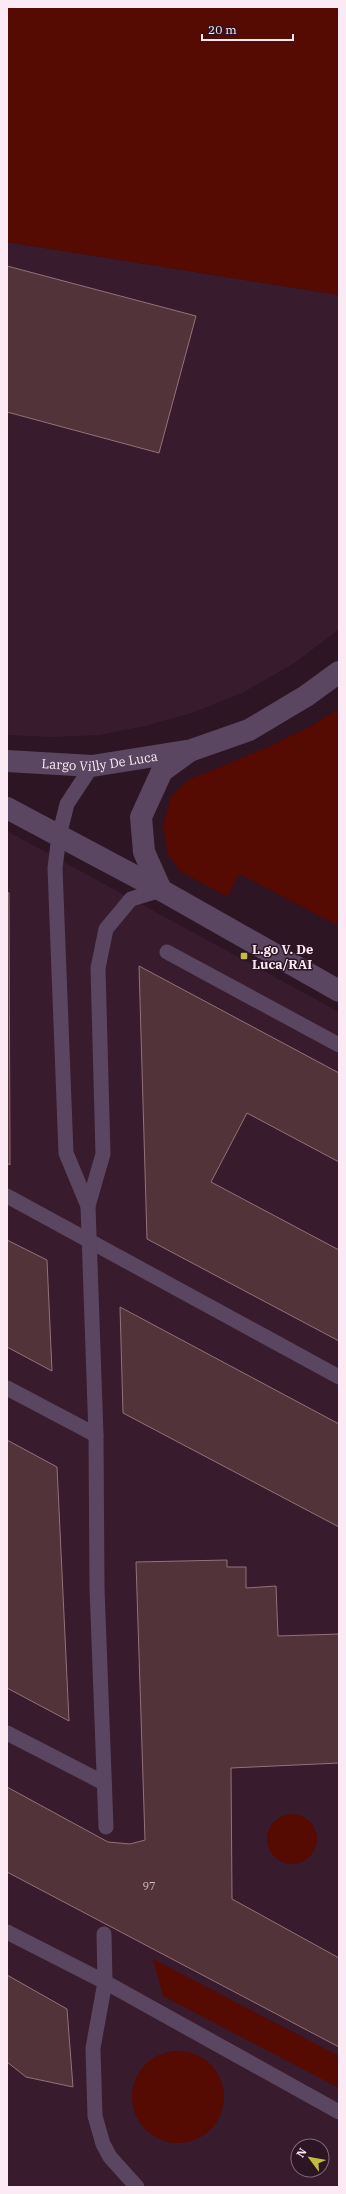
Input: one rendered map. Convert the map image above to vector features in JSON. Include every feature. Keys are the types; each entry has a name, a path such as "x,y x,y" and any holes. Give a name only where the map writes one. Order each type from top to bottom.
{"street":[{"name":"Largo Villy De Luca","path":"7,761 92,766 192,750 249,730 306,696 339,672"},
{"name":"Largo Villy De Luca","path":"161,890 144,852 141,817 162,771 192,750"},
{"path":"7,808 161,890 339,991"}],"lane":[{"path":"88,1206 66,1153 55,868 59,836 67,804 92,766"},
{"path":"106,1827 97,1588 96,1436 88,1206 103,1154 98,968 106,930 131,899 161,890"},
{"path":"168,952 339,1045"},
{"path":"7,1196 89,1239 339,1377"},
{"path":"7,1388 96,1436"},
{"path":"7,1733 104,1782"},
{"path":"7,1932 105,1982 339,2112"},
{"path":"104,1934 105,1982 93,2048 95,2116 103,2144 110,2157 137,2187"}],"shaded area":[{"path":"7,7 339,7 339,295 7,242"},
{"path":"7,242 339,295 339,629 296,662 244,692 192,713 145,726 99,735 51,737 7,735"},
{"path":"339,709 339,926 239,874 227,897 180,871 168,854 163,825 171,797 188,780 263,749 307,728"},
{"path":"7,831 339,1012 339,2187 7,2187"},
{"path":"292,1814 306,1818 313,1825 317,1839 313,1853 306,1860 292,1864 278,1860 271,1853 267,1839 271,1825 278,1818"},
{"path":"153,1959 339,2056 339,2088 163,1996"},
{"path":"178,2051 195,2055 210,2065 220,2080 224,2097 220,2114 210,2129 195,2139 178,2143 161,2139 146,2129 136,2114 132,2097 136,2080 146,2065 161,2055"}],"building":[{"path":"7,266 196,316 159,453 7,412"},
{"path":"7,892 9,893 10,1165 7,1163"},
{"path":"139,966 339,1073 339,1162 247,1113 211,1182 339,1250 339,1341 147,1239"},
{"path":"7,1240 47,1260 52,1371 7,1347"},
{"path":"120,1307 339,1424 339,1527 123,1413"},
{"path":"7,1440 57,1467 69,1721 7,1688"},
{"path":"227,1560 227,1567 246,1567 246,1588 276,1586 278,1636 339,1634 339,1763 231,1768 232,1899 339,1958 339,2047 7,1872 7,1787 108,1842 130,1844 145,1840 136,1562"},
{"path":"7,1975 67,2009 73,2087 26,2077 7,2062"}],"place":[{"name":"L.go V. De Luca/RAI","path":"244,956"}]}
